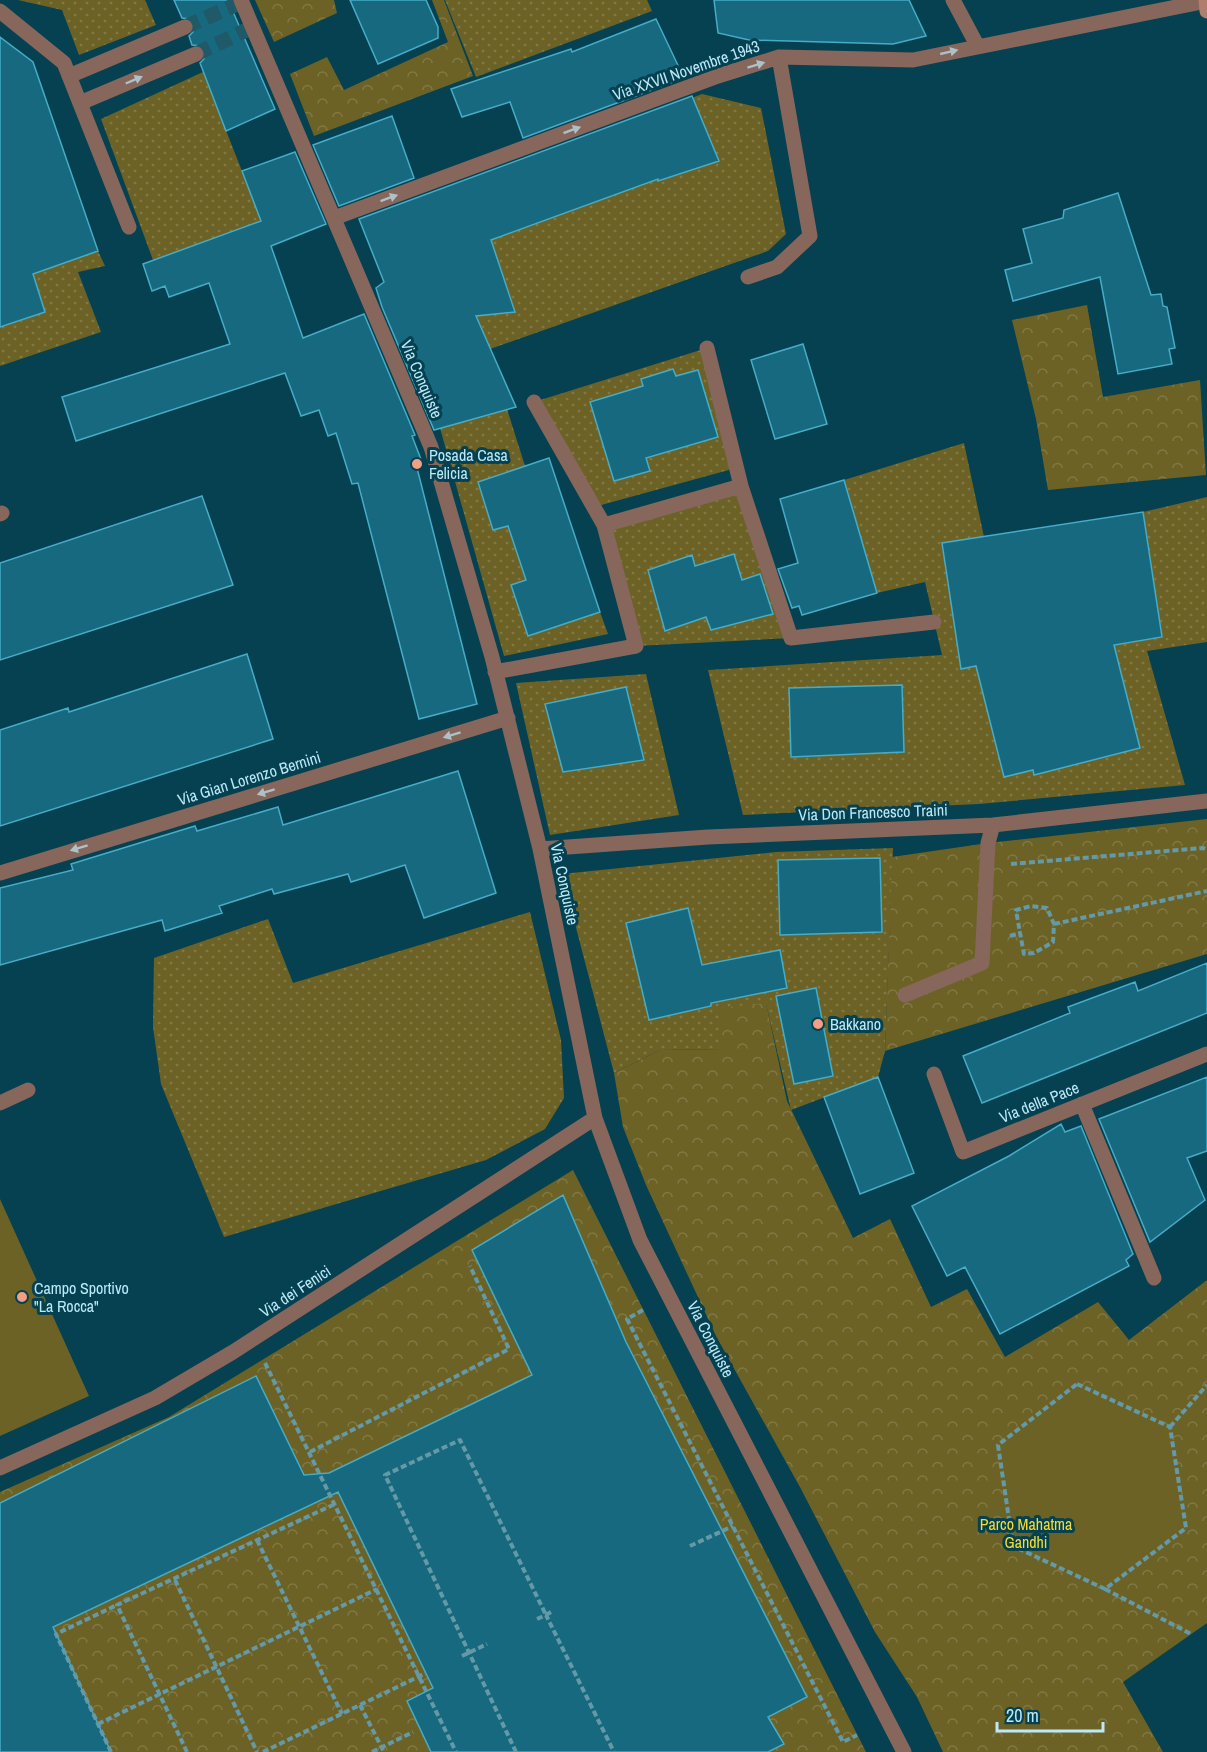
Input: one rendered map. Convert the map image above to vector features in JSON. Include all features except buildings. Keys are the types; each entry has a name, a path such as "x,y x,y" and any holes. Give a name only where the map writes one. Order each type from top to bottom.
{"street":[{"name":"Via Conquiste","path":"241,0 431,447 508,718 540,849 595,1118 640,1240 904,1752"},
{"path":"953,0 977,45"},
{"name":"Via XXVII Novembre 1943","path":"334,218 718,76 779,57 912,60 977,45 1207,3"},
{"path":"0,11 64,63 129,227"},
{"path":"69,76 185,27"},
{"path":"80,103 196,54"},
{"path":"748,277 777,267 810,236 779,57"},
{"path":"707,348 741,486 791,638 934,622"},
{"path":"495,672 636,646 604,525 534,402"},
{"path":"604,525 741,486"},
{"name":"Via Gian Lorenzo Bernini","path":"0,873 508,718"},
{"name":"Via Don Francesco Traini","path":"540,849 708,837 993,825 1207,801"},
{"path":"905,995 982,963 987,866 993,825"},
{"name":"Via della Pace","path":"934,1074 963,1152 1207,1054"},
{"path":"0,1103 28,1090"},
{"path":"1082,1104 1154,1278"},
{"name":"Via dei Fenici","path":"0,1468 155,1398 233,1352 595,1118"}],"path":[{"path":"987,866 1203,848 1207,850"},
{"path":"1054,924 1207,891"},
{"path":"1031,906 1047,908 1054,924 1053,942 1034,953 1024,954 1020,933 1016,910 1031,906"},
{"path":"983,943 1020,933"},
{"path":"310,1452 509,1349 470,1266"},
{"path":"643,1310 627,1319 843,1742 857,1736"},
{"path":"263,1359 456,1752"},
{"path":"1170,1427 1077,1384 998,1445 1013,1546 1105,1589 1191,1634"},
{"path":"1170,1427 1207,1385"},
{"path":"1105,1589 1186,1528 1170,1427"},
{"path":"516,1752 471,1652 385,1475 460,1440 549,1614 614,1752"},
{"path":"111,1752 56,1634 335,1504"},
{"path":"690,1546 732,1526"},
{"path":"258,1540 342,1714"},
{"path":"175,1580 257,1752"},
{"path":"98,1724 377,1589"},
{"path":"117,1605 186,1752"},
{"path":"537,1619 549,1614"},
{"path":"462,1656 487,1644"},
{"path":"263,1752 426,1673"},
{"path":"360,1705 383,1750"},
{"path":"372,1752 383,1750 413,1732"}],"green space":[{"path":"18,0 145,0 156,25 79,55 62,10"},
{"path":"255,0 334,0 337,13 274,42"},
{"path":"432,0 444,0 473,76 314,136 290,74 327,57 344,90 448,42"},
{"path":"445,0 647,0 652,11 476,77"},
{"path":"203,72 262,222 153,260 101,119"},
{"path":"702,94 761,108 786,234 768,251 490,349 476,316 514,312 491,240 565,212 618,127"},
{"path":"98,251 105,266 78,272 101,332 0,366 0,327 45,312 33,274"},
{"path":"1087,305 1103,397 1200,380 1206,475 1048,490 1036,419 1012,320"},
{"path":"707,348 736,468 594,507 534,402"},
{"path":"507,409 525,466 478,483 493,530 508,526 526,580 529,636 600,612 608,634 504,656 440,428"},
{"path":"964,443 984,537 942,544 961,669 1162,637 1143,512 1207,497 1207,642 1147,651 1185,785 979,804 743,815 708,670 942,655 925,582 877,593 844,480"},
{"path":"741,486 791,638 636,646 604,525"},
{"path":"646,674 679,815 550,835 516,683"},
{"path":"1207,819 1207,954 885,1051 892,857 988,843"},
{"path":"893,848 885,1051 878,1077 791,1110 766,1004 721,1049 660,1050 614,1073 562,874 776,852"},
{"path":"530,912 561,1040 564,1098 545,1129 486,1160 224,1237 161,1084 153,1027 154,958 268,919 293,983"},
{"name":"Parco Mahatma Gandhi","path":"766,1003 787,1101 853,1238 890,1219 931,1307 967,1289 1005,1357 1098,1302 1129,1340 1207,1280 1207,1623 1123,1682 1163,1752 943,1752 917,1697 875,1632 801,1489 716,1336 646,1185 623,1127 614,1073 660,1050 721,1049 721,1008"},
{"path":"573,1170 866,1752 0,1752 0,1492 169,1417"},
{"name":"Campo Sportivo \"La Rocca\"","path":"0,1199 89,1396 0,1436"},
{"path":"1077,1384 1170,1427 1186,1528 1105,1589 1013,1546 998,1445"}],"tunnel":[{"path":"185,27 242,2"},
{"path":"196,54 253,27"}],"place":[{"name":"Posada Casa Felicia","path":"417,464"},
{"name":"Bakkano","path":"818,1024"},
{"name":"Campo Sportivo \"La Rocca\"","path":"22,1297"}]}
